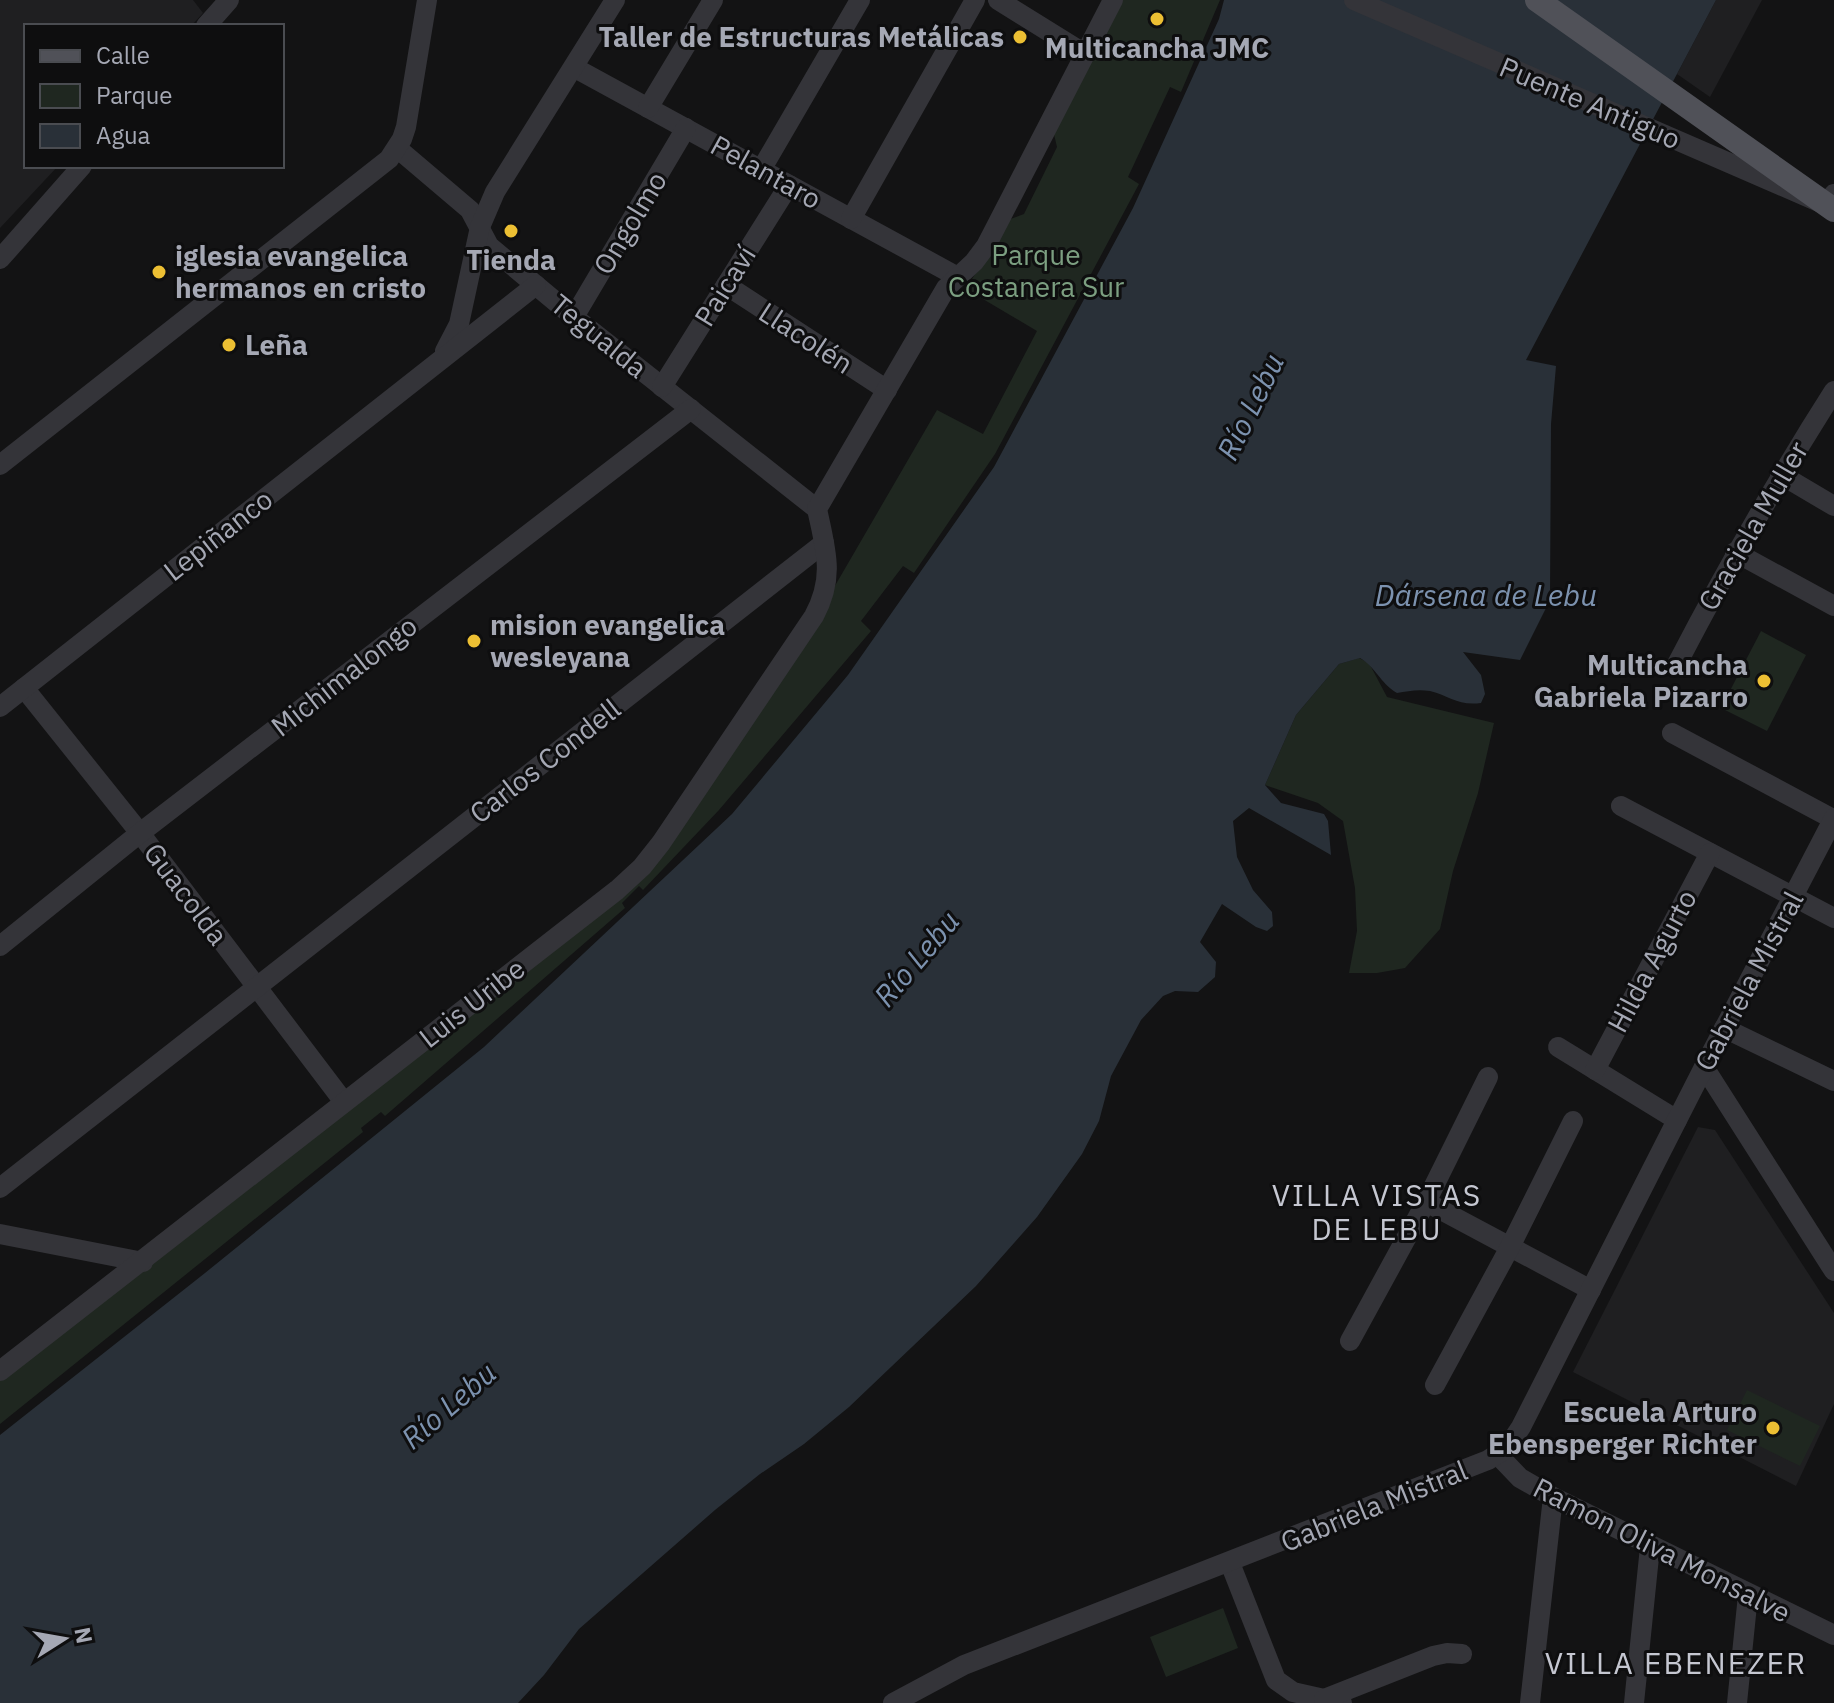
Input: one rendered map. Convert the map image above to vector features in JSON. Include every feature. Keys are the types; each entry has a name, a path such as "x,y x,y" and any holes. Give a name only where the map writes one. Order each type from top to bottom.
{"main road":[{"path":"1537,0 1831,203"}],"street":[{"path":"208,24 229,0"},
{"path":"0,465 380,167 397,148 406,127 427,0"},
{"name":"Lepiñanco","path":"435,364 459,324 480,227 495,192 615,0"},
{"path":"648,108 713,0"},
{"path":"761,170 860,0"},
{"path":"851,219 975,0"},
{"path":"998,0 1085,54"},
{"path":"824,543 817,509 946,288 986,246 1113,0"},
{"name":"Puente Antiguo","path":"1354,0 1687,145 1831,203"},
{"name":"Pelantaro","path":"575,68 956,276"},
{"name":"Ongolmo","path":"574,317 686,128"},
{"name":"Tegualda","path":"397,148 470,210 489,246 817,509"},
{"path":"0,259 80,168"},
{"name":"Paicaví","path":"662,387 789,185"},
{"name":"Lepiñanco","path":"0,707 536,285"},
{"name":"Llacolén","path":"726,285 887,390"},
{"name":"Graciela Muller","path":"1677,664 1735,552 1780,474 1834,391"},
{"name":"Michimalongo","path":"0,946 140,833 691,409"},
{"path":"1780,474 1834,506"},
{"name":"Carlos Condell","path":"0,1188 824,543"},
{"name":"Luis Uribe","path":"0,1371 617,890 642,867 814,616 824,596 828,578 824,543"},
{"path":"1735,552 1834,606"},
{"name":"Guacolda","path":"24,688 140,833 344,1102"},
{"path":"1672,733 1834,819"},
{"path":"1621,806 1834,918"},
{"name":"Gabriela Mistral","path":"893,1703 964,1665 1230,1563 1498,1455 1515,1439 1834,819"},
{"name":"Hilda Agurto","path":"1595,1070 1710,853"},
{"path":"1724,1028 1834,1081"},
{"path":"1558,1047 1677,1120"},
{"path":"1704,1067 1834,1271"},
{"path":"1350,1341 1426,1202 1488,1077"},
{"path":"1435,1385 1510,1247 1573,1121"},
{"path":"1426,1202 1591,1290"},
{"path":"0,1234 143,1262"},
{"name":"Ramon Oliva Monsalve","path":"1498,1455 1520,1478 1553,1497 1834,1635"},
{"path":"1530,1703 1553,1497"},
{"path":"1634,1703 1650,1547"},
{"path":"1230,1563 1276,1680 1287,1690 1333,1701 1433,1656 1462,1654"},
{"path":"1737,1703 1748,1595"}],"shaded area":[{"path":"0,0 193,0 203,13 193,24 24,24 24,168 56,168 0,228"},
{"path":"1716,0 1762,0 1710,97 1677,74"},
{"name":"Escuela Arturo Ebensperger Richter","path":"1698,1127 1715,1130 1834,1313 1834,1404 1796,1486 1573,1372"}],"green space":[{"name":"Parque Costanera Sur","path":"1123,0 1220,0 1181,92 1170,87 1128,177 1139,184 995,454 914,573 903,566 861,621 871,631 719,810 643,890 639,886 622,903 625,908 385,1116 381,1112 361,1128 363,1132 0,1424 0,1378 631,884 796,653 937,410 983,434 1037,331 966,289 1008,220 1024,214 1057,147 1053,130"},
{"name":"Multicancha Gabriela Pizarro","path":"1761,631 1806,655 1767,731 1721,708"},
{"path":"1359,658 1369,663 1387,697 1494,723 1440,929 1405,968 1377,973 1349,973 1357,931 1355,888 1343,821 1318,803 1265,785 1296,715 1339,664"},
{"name":"Escuela Arturo Ebensperger Richter","path":"1747,1390 1820,1426 1800,1466 1727,1430"},
{"path":"1223,1608 1238,1648 1166,1677 1150,1637"}],"water":[{"path":"1224,0 1716,0 1526,360 1556,366 1551,424 1550,600 1520,660 1463,652 1481,675 1485,694 1481,703 1473,704 1430,691 1397,693 1360,658 1339,664 1296,715 1265,785 1281,803 1324,814 1328,821 1331,855 1249,808 1233,821 1237,857 1253,890 1272,912 1273,926 1267,931 1256,927 1222,904 1200,942 1216,962 1215,977 1198,992 1175,991 1163,996 1141,1020 1111,1076 1099,1121 1082,1154 1037,1217 976,1286 849,1407 715,1510 579,1629 518,1703 0,1703 0,1435 484,1047 732,814 848,675 994,467 1133,208 1219,19"}],"place":[{"name":"Multicancha JMC","path":"1157,19"},
{"name":"Taller de Estructuras Metálicas","path":"1020,37"},
{"name":"Tienda","path":"511,231"},
{"name":"iglesia evangelica hermanos en cristo","path":"159,272"},
{"name":"Leña","path":"229,345"},
{"name":"mision evangelica wesleyana","path":"474,641"},
{"name":"Multicancha Gabriela Pizarro","path":"1764,681"},
{"name":"Escuela Arturo Ebensperger Richter","path":"1773,1428"}],"district":[{"name":"VILLA VISTAS DE LEBU","path":"1377,1213"},
{"name":"VILLA EBENEZER","path":"1676,1664"}],"water label":[{"name":"Río Lebu","path":"1251,407"},
{"name":"Dársena de Lebu","path":"1486,596"},
{"name":"Río Lebu","path":"917,959"},
{"name":"Río Lebu","path":"449,1406"}]}
